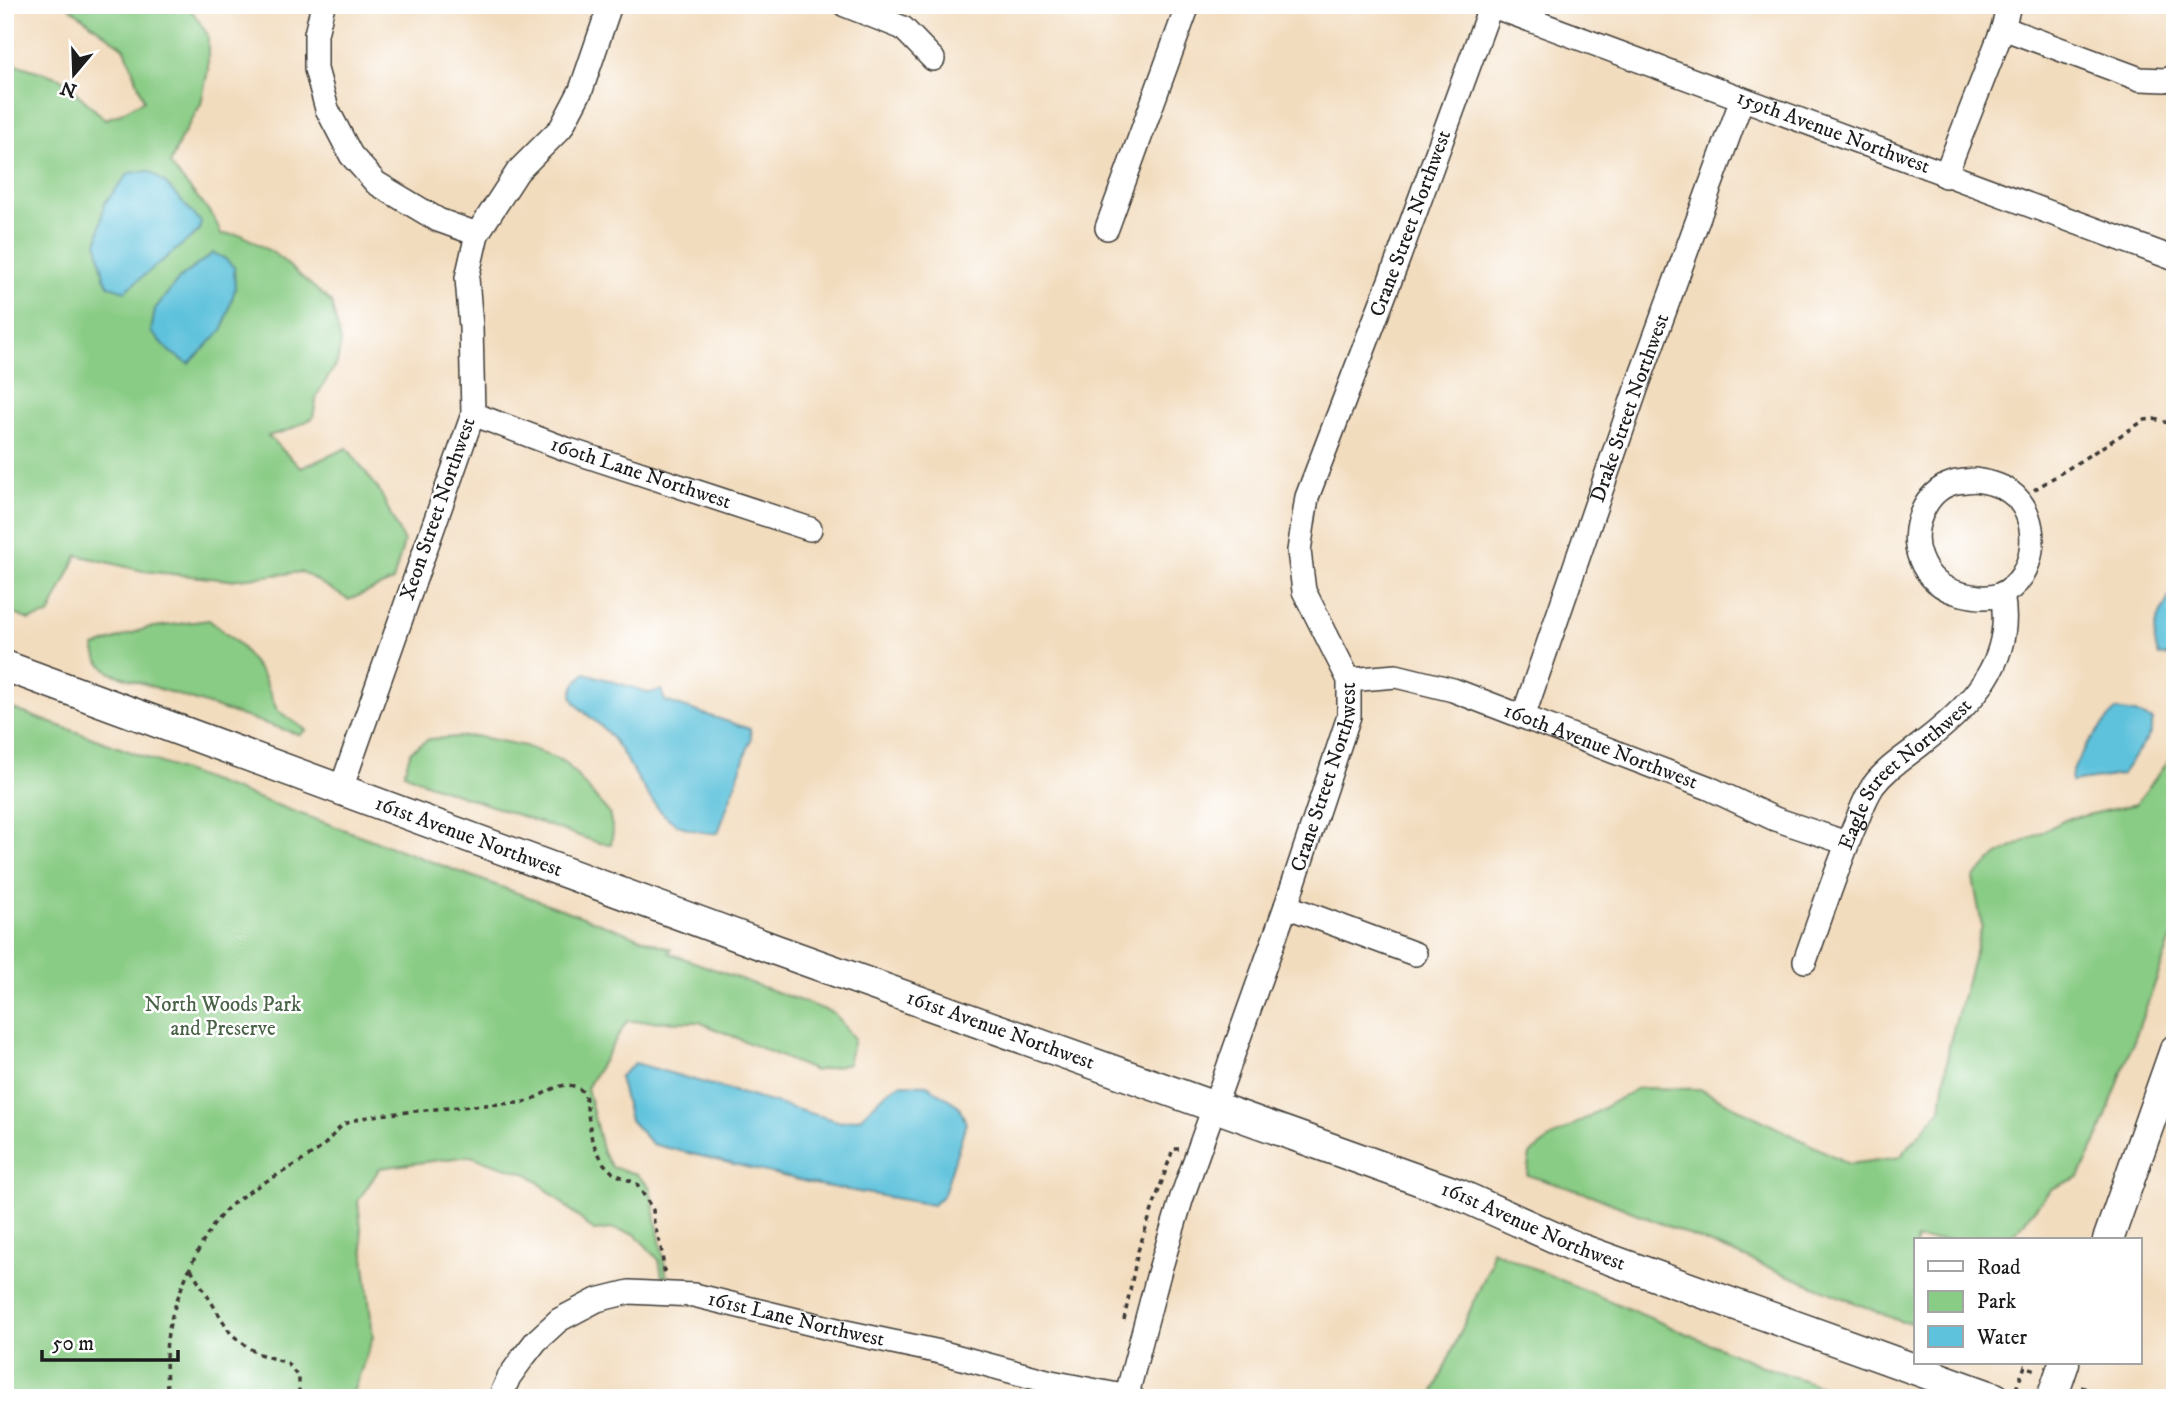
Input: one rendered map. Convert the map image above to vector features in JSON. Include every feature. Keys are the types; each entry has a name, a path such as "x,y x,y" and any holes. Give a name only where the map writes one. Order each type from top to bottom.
{"main road":[{"name":"161st Avenue Northwest","path":"5,666 776,950 1458,1194 1578,1248 1995,1398"},
{"path":"2109,1238 2175,1050"},
{"path":"2052,1398 2064,1364"}],"street":[{"path":"323,5 316,34 316,69 327,109 351,155 376,183 438,220 477,234 519,172 561,128 581,90 610,5"},
{"path":"845,5 903,28 933,59"},
{"path":"1107,229 1188,5"},
{"name":"159th Avenue Northwest","path":"1490,5 1945,176 2175,259"},
{"name":"Crane Street Northwest","path":"1129,1397 1159,1273 1182,1197 1286,905 1349,716 1349,680 1304,591 1298,551 1307,496 1397,262 1490,5"},
{"path":"1945,176 2003,28 2009,5"},
{"path":"2003,28 2140,79 2165,80 2175,76"},
{"name":"Drake Street Northwest","path":"1523,717 1636,389 1742,99"},
{"name":"Xeon Street Northwest","path":"341,789 473,414 467,278 477,234"},
{"name":"160th Lane Northwest","path":"473,414 566,449 810,529"},
{"path":"1975,480 1993,483 2010,492 2027,512 2032,538 2030,554 2024,571 2013,586 2002,594 1973,597 1955,593 1939,585 1922,564 1916,542 1924,507 1934,494 1952,483 1975,480"},
{"name":"Eagle Street Northwest","path":"1805,961 1847,843 1871,788 1886,770 1945,725 1978,693 1992,668 2005,628 2002,594"},
{"name":"160th Avenue Northwest","path":"1349,680 1396,676 1453,690 1709,788 1775,819 1847,843"},
{"path":"1286,905 1415,954"},
{"name":"161st Lane Northwest","path":"500,1398 509,1377 522,1359 536,1341 559,1320 597,1300 629,1292 694,1295 940,1352 1051,1381 1129,1397"}],"path":[{"path":"2019,500 2146,420 2154,419 2175,425"},
{"path":"167,1398 166,1342 172,1316 200,1246 213,1224 229,1207 260,1184 319,1150 345,1124 378,1115 491,1103 522,1103 540,1097 551,1088 572,1085 580,1088 585,1094 592,1141 604,1164 613,1173 637,1184 653,1210 661,1247 665,1294"},
{"path":"191,1269 231,1334 256,1353 287,1363 299,1378 299,1398"}],"green space":[{"path":"66,5 188,5 208,35 208,70 201,104 180,140 170,164 212,215 221,234 242,235 275,254 331,302 341,342 337,363 317,395 313,418 289,430 268,436 301,468 347,448 379,490 404,542 393,581 349,600 302,572 229,580 143,571 77,555 49,615 29,620 5,610 5,61 60,78 105,119 144,100 125,49"},
{"path":"209,620 240,645 263,676 277,710 306,730 300,735 111,673 98,661 94,647 147,628"},
{"name":"North Woods Park and Preserve","path":"5,706 671,949 669,953 834,1013 854,1039 848,1064 815,1071 699,1022 627,1021 587,1088 603,1153 612,1167 636,1174 650,1187 667,1277 662,1277 659,1260 635,1234 612,1229 594,1231 530,1175 470,1156 380,1168 358,1201 373,1337 351,1398 5,1398"},
{"path":"475,736 525,746 565,762 609,813 613,831 611,844 599,843 428,784 404,773 411,751 429,739"},
{"path":"2175,752 2175,929 2096,1143 2079,1177 2051,1189 2011,1238 1914,1238 1914,1323 1902,1322 1591,1195 1527,1175 1530,1154 1551,1138 1638,1088 1700,1089 1849,1164 1900,1157 1941,1109 1949,1045 1982,926 1973,878 1996,856 2065,820 2136,804"},
{"path":"1491,1250 1760,1365 1855,1398 1431,1398 1491,1263"}],"water":[{"path":"149,171 165,183 201,222 199,231 125,291 109,286 104,277 97,244 104,204 129,173"},
{"path":"213,253 234,267 235,289 223,329 189,364 170,352 151,332 155,309 179,279"},
{"path":"2175,587 2175,655 2159,656 2155,629"},
{"path":"585,673 650,693 661,690 665,701 750,729 751,739 718,833 700,832 682,826 662,813 614,740 573,699 573,689"},
{"path":"2116,710 2153,720 2150,734 2121,775 2071,782 2081,754"},
{"path":"635,1063 841,1122 860,1118 888,1091 901,1084 927,1085 959,1106 966,1123 944,1194 933,1205 819,1185 652,1144 630,1120 619,1077"}]}
